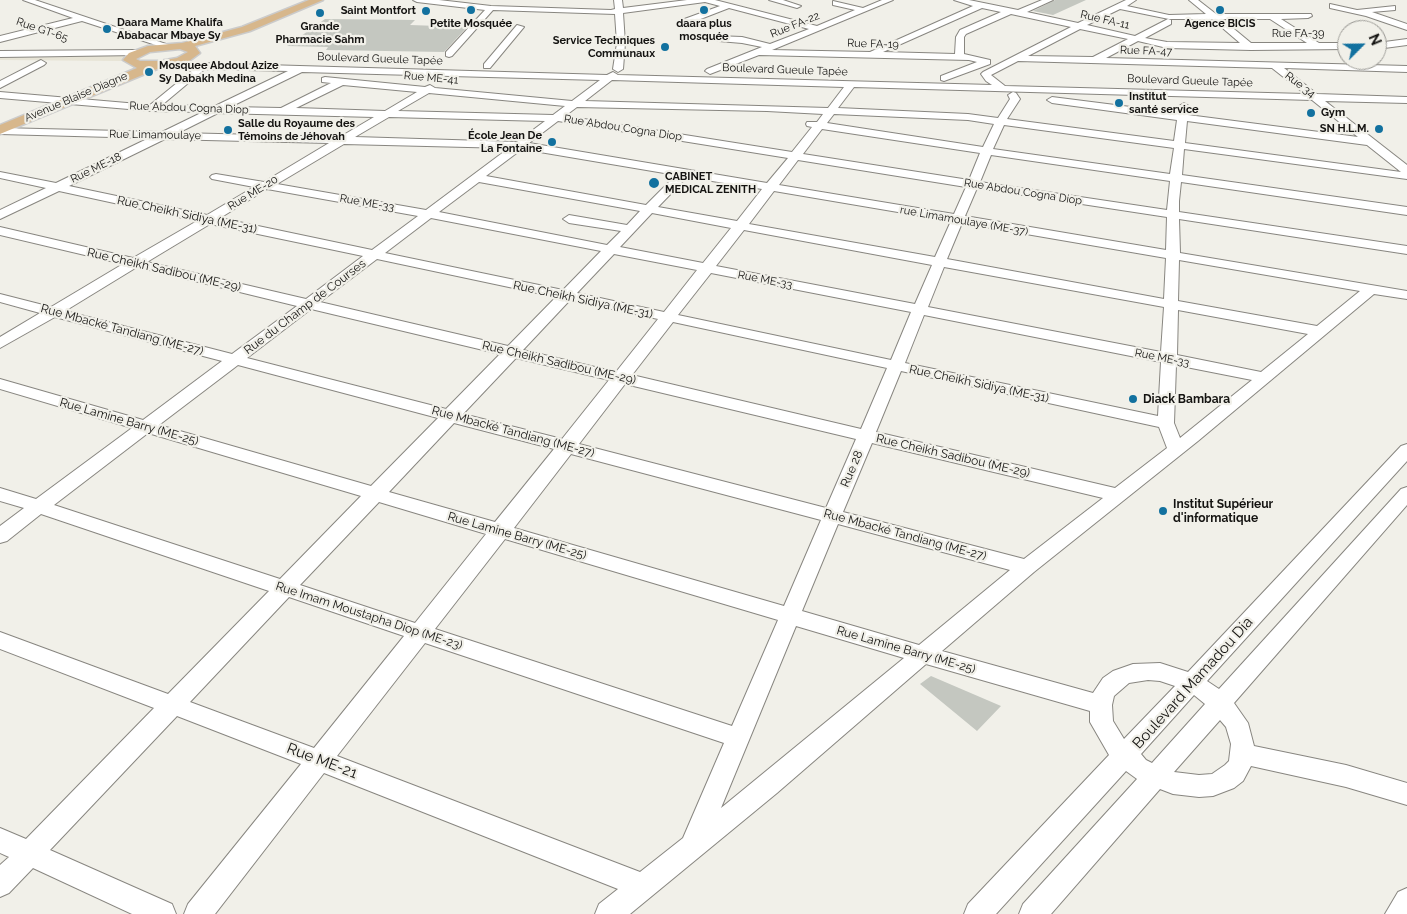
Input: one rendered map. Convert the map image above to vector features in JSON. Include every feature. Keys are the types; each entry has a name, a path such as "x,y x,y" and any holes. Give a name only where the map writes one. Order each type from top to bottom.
{"main road":[{"path":"189,51 318,0"},
{"path":"141,54 168,46 189,51 258,28 326,0"},
{"name":"Avenue Blaise Diagne","path":"0,130 111,79 158,65 189,51"},
{"path":"141,54 158,65"},
{"name":"Avenue Blaise Diagne","path":"111,79 141,54"},
{"name":"Avenue Blaise Diagne","path":"0,123 60,101"}],"street":[{"path":"27,0 82,18 141,54"},
{"path":"418,0 491,8 618,12 706,0 817,28"},
{"path":"469,6 478,0"},
{"path":"614,74 621,43 618,0"},
{"path":"778,0 797,6"},
{"name":"Rue FA-22","path":"710,72 889,0"},
{"name":"Rue FA-11","path":"958,0 1167,45 1248,45"},
{"path":"959,57 960,37 963,32 1049,0"},
{"path":"1132,0 1117,3 1074,25 988,73 986,77 1008,92 1371,142"},
{"name":"Rue 34","path":"1193,0 1407,171"},
{"path":"1354,1 1335,4 1407,27"},
{"path":"51,7 68,2"},
{"path":"1364,14 1360,11 1396,9 1367,2"},
{"path":"1117,3 1172,25 1194,45"},
{"path":"836,4 863,10"},
{"path":"869,55 981,5"},
{"path":"682,23 728,6"},
{"path":"449,54 491,8"},
{"path":"1259,8 1317,45"},
{"path":"940,13 955,17"},
{"path":"756,21 768,16"},
{"path":"1094,61 1134,39 1172,25 1213,16 1308,16"},
{"path":"0,39 82,18"},
{"path":"959,88 947,83 944,78 1013,52 1074,25"},
{"path":"488,66 520,27"},
{"name":"Rue GT-65","path":"0,28 77,54"},
{"path":"719,38 742,40 771,47"},
{"path":"1387,45 1407,42"},
{"name":"Rue FA-39","path":"1248,45 1337,46"},
{"path":"1387,48 1400,55"},
{"name":"Boulevard Gueule Tapée","path":"189,51 614,74 959,88 1008,92 1186,94 1407,100"},
{"name":"Rue FA-19","path":"759,52 959,57 987,62"},
{"path":"0,54 141,54"},
{"path":"0,62 41,63 141,54"},
{"name":"Rue FA-47","path":"1016,58 1407,69"},
{"path":"0,85 41,63"},
{"name":"Boulevard Gueule Tapée","path":"158,65 200,68 454,73 614,74 710,72 1407,90"},
{"path":"152,108 200,68"},
{"name":"Rue ME-41","path":"200,68 576,104 723,109 765,113"},
{"name":"Rue ME-18","path":"0,216 301,69"},
{"name":"Rue ME-20","path":"0,343 454,73"},
{"name":"Rue du Champ de Courses","path":"0,536 521,146 614,74"},
{"path":"284,110 341,82"},
{"path":"198,914 852,84"},
{"name":"Rue 28","path":"693,846 972,184 1001,121 1015,99 1008,92"},
{"path":"1176,448 1166,423 1176,178 1186,94"},
{"name":"Rue Abdou Cogna Diop","path":"0,95 152,108 558,118 972,184 1407,250"},
{"path":"765,113 825,119 987,151 1407,211"},
{"path":"765,113 797,121 944,115 1407,176"},
{"name":"Rue Limamoulaye","path":"0,130 521,146"},
{"name":"rue Limamoulaye (ME-37)","path":"521,146 1407,295"},
{"path":"1393,160 1407,160"},
{"path":"0,884 684,173"},
{"name":"Rue Cheikh Sidiya (ME-31)","path":"0,175 1166,423"},
{"name":"Rue ME-33","path":"216,177 430,214 1262,377"},
{"path":"478,178 1318,331"},
{"path":"569,219 631,229"},
{"name":"Rue Cheikh Sadibou (ME-29)","path":"0,231 1117,495"},
{"path":"609,914 768,785 1027,567 1192,437 1370,289"},
{"name":"Rue Mbacké Tandiang (ME-27)","path":"0,298 1027,567"},
{"name":"Rue Lamine Barry (ME-25)","path":"0,384 1035,688 1100,705"},
{"name":"Boulevard Mamadou Dia","path":"978,914 1407,450"},
{"path":"1033,914 1407,493"},
{"name":"Rue Imam Moustapha Diop (ME-23)","path":"0,494 738,738"},
{"name":"Rue ME-21","path":"0,640 320,760 642,886"},
{"path":"1160,672 1193,683 1220,702 1230,714 1241,733 1243,754 1240,764 1234,773 1213,784 1187,786 1154,776 1138,767 1115,746 1105,731 1100,713 1100,705 1104,693 1111,684 1121,677 1133,673 1160,672"},
{"path":"1243,754 1346,776 1407,794"},
{"path":"0,840 162,914"},
{"path":"1400,914 1407,901"}],"shaded area":[{"path":"0,54 129,55 121,61 0,60"}],"building":[{"path":"1055,0 1086,0 1053,15 1033,11"},
{"path":"325,19 415,20 410,25 467,27 444,52 326,50 328,47 287,46"},
{"path":"931,676 1001,706 977,731 920,684"}],"place":[{"name":"Petite Mosquée","path":"471,10"},
{"name":"daara plus mosquée","path":"704,10"},
{"name":"Agence BICIS","path":"1220,10"},
{"name":"Saint Montfort","path":"426,11"},
{"name":"Grande Pharmacie Sahm","path":"320,13"},
{"name":"Daara Mame Khalifa Ababacar Mbaye Sy","path":"107,29"},
{"name":"Service Techniques Communaux","path":"665,47"},
{"name":"Mosquee Abdoul Azize Sy Dabakh Medina","path":"149,72"},
{"name":"Institut santé service","path":"1119,103"},
{"name":"Gym","path":"1311,113"},
{"name":"SN H.L.M.","path":"1379,129"},
{"name":"Salle du Royaume des Témoins de Jéhovah","path":"228,130"},
{"name":"École Jean De La Fontaine","path":"552,142"},
{"name":"CABINET MEDICAL ZENITH","path":"654,183"},
{"name":"Diack Bambara","path":"1133,399"},
{"name":"Institut Supérieur d'informatique","path":"1163,511"}]}
